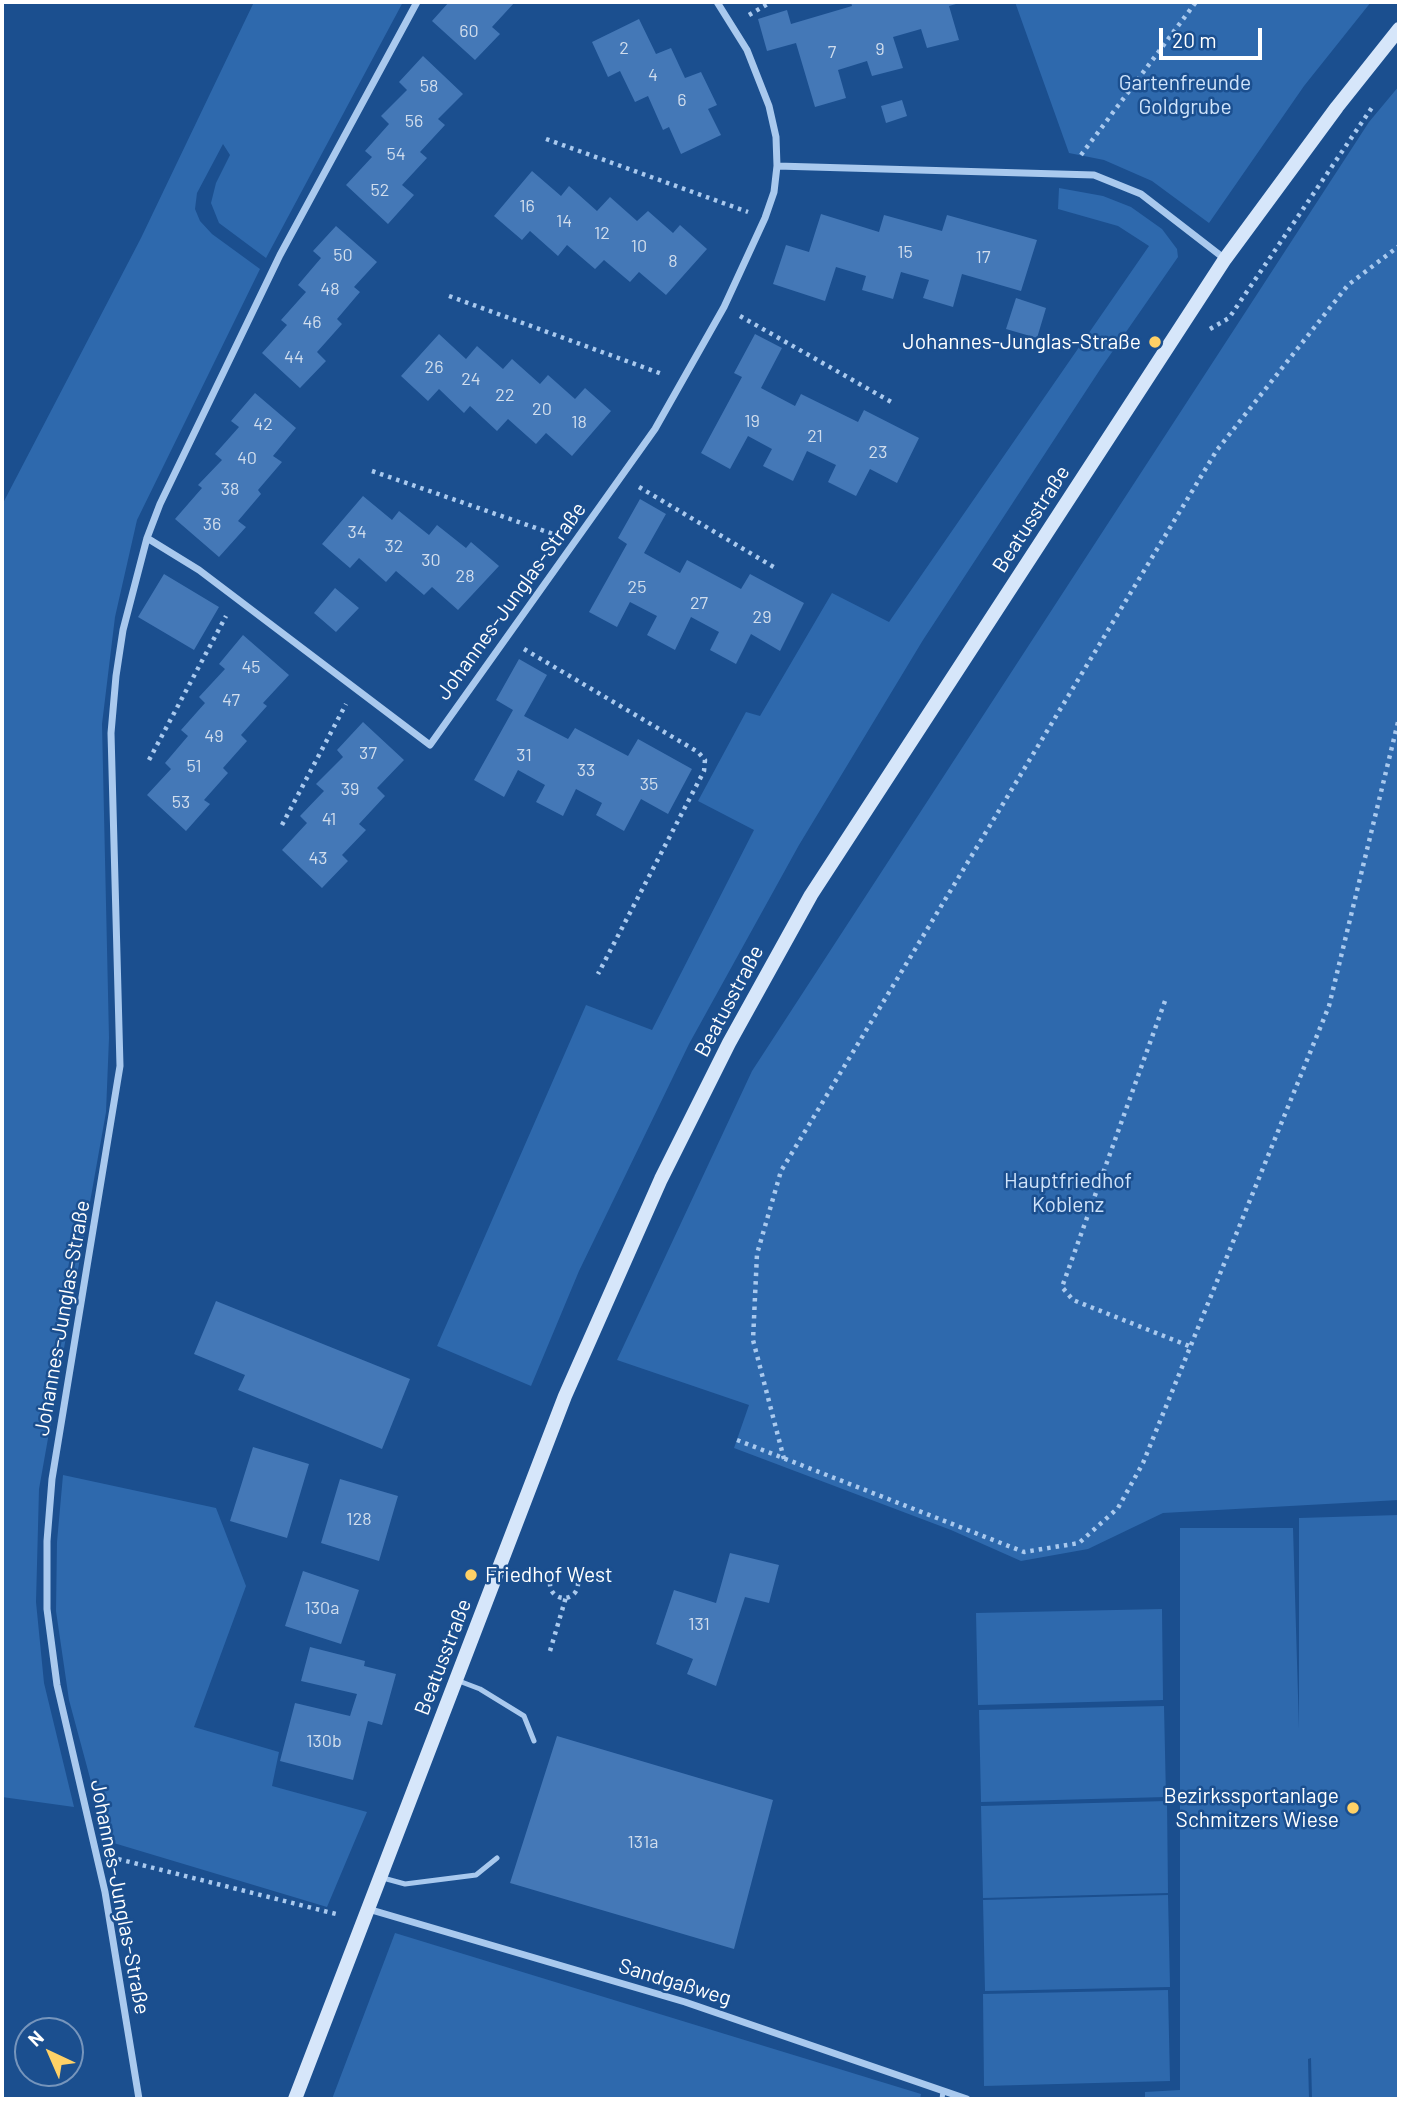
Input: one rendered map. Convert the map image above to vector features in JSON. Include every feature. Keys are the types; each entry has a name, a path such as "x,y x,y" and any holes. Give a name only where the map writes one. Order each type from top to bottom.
{"street":[{"name":"Johannes-Junglas-Straße","path":"139,2099 97,1854 57,1685 47,1609 47,1541 52,1479 120,1066 111,733 123,630 147,538 160,504 280,255 418,2"},
{"name":"Johannes-Junglas-Straße","path":"147,538 173,552 236,597 430,745 623,477 724,307 765,218 774,192 776,137 760,79 733,25 717,2"},
{"name":"Beatusstraße","path":"296,2099 606,1298 729,1043 811,895 1225,259 1336,107 1399,29"},
{"path":"777,166 1094,175 1141,194 1225,259"},
{"name":"Sandgaßweg","path":"368,1909 685,2002 942,2095 967,2099"}],"lane":[{"path":"456,1680 480,1689 524,1716 534,1741"},
{"path":"380,1877 405,1884 436,1882 476,1875 497,1858"}],"path":[{"path":"1067,173 1196,2"},
{"path":"1229,318 1380,94"},
{"path":"546,139 765,218"},
{"path":"784,1459 753,1340 757,1254 781,1171 1217,450 1348,285 1399,247"},
{"path":"449,296 682,381"},
{"path":"724,307 893,403"},
{"path":"372,471 576,543"},
{"path":"623,477 777,569"},
{"path":"149,760 236,597"},
{"path":"505,638 698,752 705,760 704,771 598,974"},
{"path":"282,825 355,688"},
{"path":"737,1440 1024,1552 1079,1543 1118,1508 1143,1463 1329,1006 1399,718"},
{"path":"1164,1001 1062,1287 1073,1300 1189,1346"},
{"path":"526,1570 552,1579"},
{"path":"550,1651 566,1598 577,1590 576,1577 570,1571 561,1570 552,1579 553,1592 566,1598"},
{"path":"97,1854 337,1916 368,1909"}],"green space":[{"path":"254,2 403,2 266,258 219,223 211,203 216,183 230,155 223,144 197,193 195,209 200,221 212,234 260,269 137,520 115,617 102,724 109,1038 106,1112 39,1489 36,1602 44,1683 74,1807 2,1797 2,505 141,238"},
{"name":"Gartenfreunde Goldgrube","path":"1015,2 1371,2 1304,86 1209,223 1152,181 1104,160 1069,153"},
{"name":"Hauptfriedhof Koblenz","path":"1399,86 1399,1500 1163,1513 1088,1549 1021,1561 951,1530 734,1448 749,1405 617,1360 752,1071 1369,122"},
{"path":"1059,188 1103,196 1131,207 1162,229 1177,249 1178,257 1101,368 923,640 799,845 689,1044 579,1271 531,1386 437,1346 586,1005 652,1030 754,830 698,801 746,712 760,716 832,593 889,622 1149,246 1118,226 1058,209"},
{"path":"63,1475 216,1508 246,1586 194,1727 279,1752 272,1786 367,1812 327,1907 107,1841 69,1700 56,1611 57,1542"},
{"path":"1399,1515 1399,2099 1312,2099 1311,2058 1308,2059 1309,2099 1145,2099 1145,2092 1180,2090 1180,1528 1293,1528 1299,1729 1299,1518"},
{"path":"1162,1609 1163,1700 978,1705 976,1613"},
{"path":"1164,1706 1166,1797 981,1802 979,1710"},
{"path":"1167,1801 1168,1893 983,1898 981,1806"},
{"path":"1168,1895 1170,1987 985,1991 983,1900"},
{"path":"395,1933 921,2094 920,2099 332,2099"},
{"path":"1168,1990 1170,2081 984,2086 983,1994"}],"building":[{"path":"449,2 515,2 492,27 500,34 475,60 432,21"},
{"path":"851,2 963,2 949,6 959,40 927,48 921,29 893,37 903,68 872,76 867,61 838,70 846,98 815,107 796,43 767,51 758,19 787,10 791,24 852,6"},
{"path":"639,19 656,54 671,48 685,78 701,72 717,105 708,109 721,135 681,154 669,127 663,130 648,96 635,102 620,71 608,77 592,42"},
{"path":"423,56 463,94 438,119 445,125 420,152 427,158 402,185 414,195 388,224 346,185 372,157 365,151 389,124 381,116 407,90 399,82"},
{"path":"902,100 907,116 886,123 881,106"},
{"path":"532,171 561,196 569,186 597,211 610,197 637,221 648,211 673,233 680,225 707,249 666,295 639,272 630,282 604,260 595,269 567,245 558,256 530,231 522,240 494,216"},
{"path":"821,214 879,232 884,215 942,231 947,215 1037,240 1021,291 962,274 953,307 923,298 929,280 901,272 893,299 862,290 866,276 836,267 825,301 773,284 786,245 809,252"},
{"path":"336,226 377,262 354,287 360,292 337,319 342,324 317,352 326,361 300,388 262,353 287,325 281,320 306,292 298,285 321,258 313,251"},
{"path":"1016,298 1046,308 1037,338 1006,329"},
{"path":"439,334 466,359 477,346 503,369 512,359 540,384 548,375 575,399 585,388 611,411 572,456 546,433 536,444 508,419 497,431 470,406 464,413 439,389 428,401 401,376"},
{"path":"755,334 782,348 761,388 795,406 801,394 858,422 864,410 919,438 897,483 870,469 856,496 828,482 836,465 807,451 793,481 763,466 772,449 748,436 730,469 701,453 742,377 734,373"},
{"path":"255,393 296,428 273,456 282,462 258,490 261,494 238,521 246,527 219,557 175,519 202,488 198,485 222,460 215,454 239,427 231,421"},
{"path":"363,496 392,520 399,511 429,535 437,525 466,548 471,542 499,566 458,610 432,587 424,595 396,571 386,582 359,558 350,568 322,544"},
{"path":"640,499 666,514 644,553 680,573 687,560 741,589 750,574 804,603 780,651 751,634 736,664 710,650 719,632 691,617 675,650 647,635 657,616 630,602 617,627 589,612 627,544 618,538"},
{"path":"164,574 219,607 194,650 138,617"},
{"path":"335,588 359,608 336,632 314,613"},
{"path":"243,635 289,675 263,703 267,706 241,735 247,741 223,768 228,773 204,800 210,804 186,831 147,795 171,769 165,763 188,736 181,730 205,703 199,697 225,669 219,664"},
{"path":"519,659 547,675 524,716 568,739 575,728 628,756 638,739 692,769 668,814 641,799 624,831 596,815 602,803 576,789 563,816 536,802 545,785 518,770 504,797 474,780 513,710 496,700"},
{"path":"363,722 404,760 377,788 385,796 359,824 366,830 342,855 348,861 322,888 282,850 307,823 300,816 324,791 316,784 343,757 337,750"},
{"path":"216,1301 410,1379 382,1449 238,1390 245,1375 194,1354"},
{"path":"253,1447 309,1464 287,1538 230,1521"},
{"path":"340,1479 398,1496 379,1561 321,1543"},
{"path":"730,1553 779,1565 769,1603 745,1597 716,1686 687,1674 693,1659 656,1644 674,1590 716,1603"},
{"path":"303,1571 359,1590 341,1644 285,1626"},
{"path":"310,1647 365,1661 364,1666 396,1674 382,1725 368,1721 353,1780 280,1761 295,1703 350,1716 357,1694 301,1681"},
{"path":"557,1736 773,1800 734,1949 510,1883"}],"place":[{"name":"Johannes-Junglas-Straße","path":"1155,342"},
{"name":"Friedhof West","path":"471,1575"},
{"name":"Bezirkssportanlage Schmitzers Wiese","path":"1353,1808"}]}
